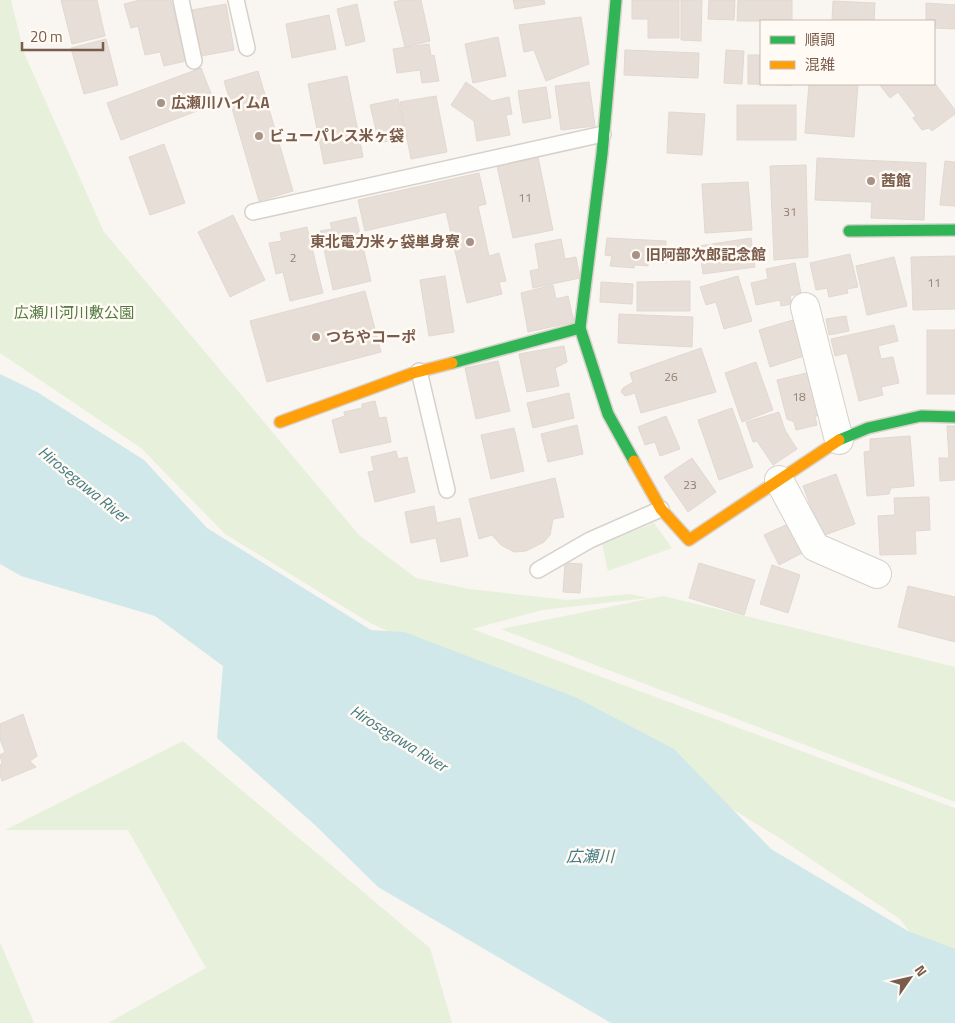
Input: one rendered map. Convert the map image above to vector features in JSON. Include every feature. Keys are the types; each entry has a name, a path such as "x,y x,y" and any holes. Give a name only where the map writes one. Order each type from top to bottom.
{"street":[{"path":"616,0 603,134 580,328 608,414 661,509 689,540 839,440 868,428 922,416 955,417"},
{"path":"849,231 955,230"},
{"path":"805,307 839,440"},
{"path":"280,422 419,372 580,328"},
{"path":"778,480 814,546 877,574"}],"lane":[{"path":"181,0 194,61"},
{"path":"236,0 247,48"},
{"path":"253,212 603,134"},
{"path":"419,372 448,490"},
{"path":"538,570 590,540 661,509"}],"green space":[{"name":"広瀬川河川敷公園","path":"0,0 11,0 24,53 104,232 359,535 416,578 469,589 567,600 630,594 648,598 542,610 472,629 955,808 955,979 941,973 900,919 778,837 597,726 370,623 225,534 141,448 0,353"},
{"path":"654,523 672,548 608,571 602,544"},
{"path":"663,596 955,667 955,802 501,629"},
{"path":"183,741 430,948 452,1023 108,1023 206,968 128,830 5,830"},
{"path":"0,942 34,1023 0,1023"}],"water":[{"name":"広瀬川","path":"0,374 37,392 144,460 207,528 371,630 404,632 575,697 674,749 771,849 908,931 955,949 955,1023 611,1023 378,887 315,825 217,738 223,666 155,616 21,576 0,564"}],"building":[{"path":"61,0 97,0 105,36 72,44"},
{"path":"140,0 171,0 186,61 164,66 160,52 145,55 138,26 131,28 124,4"},
{"path":"421,0 430,41 405,47 394,2"},
{"path":"513,0 544,0 545,4 515,9"},
{"path":"632,0 679,0 679,38 648,38 648,19 632,19"},
{"path":"681,0 702,0 701,41 681,40"},
{"path":"709,0 735,0 734,20 708,19"},
{"path":"738,0 792,0 792,20 737,21"},
{"path":"833,1 875,3 874,20 832,20"},
{"path":"926,3 955,5 955,29 935,28 935,20 926,20"},
{"path":"226,4 234,50 201,56 192,10"},
{"path":"357,4 365,41 346,46 337,9"},
{"path":"329,15 336,49 292,58 286,24"},
{"path":"581,17 589,64 546,81 534,50 524,52 519,25"},
{"path":"498,37 506,76 473,83 465,44"},
{"path":"106,39 118,85 84,94 71,48"},
{"path":"429,44 431,56 434,55 439,81 422,83 420,70 397,73 393,49"},
{"path":"625,50 699,53 698,78 624,75"},
{"path":"726,50 744,51 742,84 724,83"},
{"path":"748,55 760,55 760,84 748,84"},
{"name":"広瀬川ハイムA","path":"201,68 215,104 121,140 107,103"},
{"name":"ビューパレス米ヶ袋","path":"258,71 293,191 259,201 224,81"},
{"path":"347,76 363,157 324,164 308,84"},
{"path":"466,82 492,101 509,97 512,114 506,115 510,135 477,141 474,121 451,105"},
{"path":"589,82 595,126 561,130 555,86"},
{"path":"935,83 955,110 955,114 932,131 929,128 922,130 913,118 916,116 898,92 890,98 880,85 935,85"},
{"path":"809,85 858,85 854,137 805,133"},
{"path":"546,87 551,118 523,123 518,91"},
{"path":"436,96 447,152 411,159 400,102"},
{"path":"398,99 406,137 379,143 370,105"},
{"path":"737,105 796,105 796,140 737,140"},
{"path":"669,112 705,114 702,155 667,153"},
{"path":"164,144 185,203 150,215 129,157"},
{"path":"538,157 553,230 513,238 497,166"},
{"name":"茜館","path":"817,158 926,163 924,220 871,218 872,202 815,200"},
{"path":"945,161 955,162 955,206 940,205"},
{"path":"806,165 808,257 774,260 770,166"},
{"name":"東北電力米ヶ袋単身寮","path":"479,173 486,204 478,206 489,256 499,253 506,281 499,282 502,294 467,303 446,212 365,231 358,200"},
{"path":"748,182 752,230 705,233 702,184"},
{"path":"233,215 265,280 230,297 198,232"},
{"path":"356,217 371,281 333,290 320,231 332,229 330,223"},
{"path":"307,227 323,293 290,301 283,272 276,274 269,243 282,241 280,233"},
{"name":"旧阿部次郎記念館","path":"607,238 666,241 666,263 648,262 648,266 635,265 634,268 610,266 612,256 605,255"},
{"path":"751,238 755,267 703,274 699,246"},
{"path":"561,239 565,259 576,257 580,278 533,288 530,271 539,269 535,244"},
{"path":"850,254 858,287 847,289 848,293 829,297 827,288 816,290 810,263"},
{"path":"955,256 955,309 913,310 911,257"},
{"path":"894,257 907,306 867,315 856,266"},
{"path":"795,263 801,293 790,296 792,304 781,306 780,300 756,305 751,283 768,279 766,269"},
{"path":"445,276 454,332 429,336 420,280"},
{"path":"738,276 752,321 724,329 716,302 706,305 700,287"},
{"path":"690,281 690,311 637,311 637,282"},
{"path":"601,282 633,284 632,304 600,302"},
{"path":"553,285 556,299 568,296 574,322 528,332 521,293"},
{"name":"つちやコーポ","path":"365,291 381,352 267,382 250,321"},
{"path":"619,314 693,317 692,347 618,343"},
{"path":"846,316 849,331 829,335 826,319"},
{"path":"793,320 804,356 770,367 759,330"},
{"path":"894,325 898,341 878,346 881,359 893,357 899,383 881,387 883,395 859,401 847,353 835,356 831,339"},
{"path":"927,330 955,330 955,394 927,394"},
{"path":"564,346 567,362 555,368 559,386 527,392 519,354"},
{"path":"701,348 716,392 641,413 635,393 625,396 621,392 623,388 633,382 630,373"},
{"path":"498,361 510,411 476,419 465,368"},
{"path":"756,362 773,410 742,422 725,373"},
{"path":"811,372 822,415 815,416 817,425 796,430 794,422 787,419 777,380"},
{"path":"569,393 574,418 533,428 527,403"},
{"path":"375,401 379,418 386,417 391,442 340,453 332,420 345,416 344,412 362,408 362,404"},
{"path":"732,408 753,467 719,480 698,420"},
{"path":"779,412 785,430 797,449 773,465 757,441 753,442 746,422"},
{"path":"666,416 680,449 660,456 655,442 645,445 638,427"},
{"path":"577,425 583,454 548,462 541,434"},
{"path":"947,426 955,426 955,480 940,481 939,458 949,458"},
{"path":"514,428 524,471 491,479 481,435"},
{"path":"910,436 914,486 891,488 889,494 867,496 864,452 870,451 870,439"},
{"path":"396,451 398,459 407,457 415,492 375,502 368,472 374,471 371,457"},
{"path":"692,458 716,492 688,512 664,477"},
{"path":"836,474 855,524 822,536 803,486"},
{"path":"555,478 564,517 553,519 550,535 544,542 526,551 514,552 501,545 492,535 479,539 469,499"},
{"path":"929,497 930,530 915,531 916,554 880,555 878,516 895,515 894,498"},
{"path":"434,506 437,523 460,518 468,556 441,562 436,538 411,543 405,512"},
{"path":"790,523 804,552 779,565 764,535"},
{"path":"565,563 582,564 580,593 563,592"},
{"path":"699,563 755,580 744,615 689,598"},
{"path":"772,565 800,575 788,613 760,604"},
{"path":"908,586 955,597 955,642 898,627"},
{"path":"23,714 37,756 30,761 36,767 2,781 0,755 5,752 0,739 0,724"}],"traffic: fast":[{"path":"616,0 602,154 580,328 608,414 634,461"},
{"path":"849,231 955,230"},
{"path":"452,363 580,328"},
{"path":"839,440 868,428 921,416 955,417"}],"traffic: slow":[{"path":"280,422 413,373 452,363"},
{"path":"634,461 661,509 689,540 839,440"}],"place":[{"name":"広瀬川ハイムA","path":"161,103"},
{"name":"ビューパレス米ヶ袋","path":"259,136"},
{"name":"茜館","path":"871,181"},
{"name":"東北電力米ヶ袋単身寮","path":"470,242"},
{"name":"旧阿部次郎記念館","path":"636,255"},
{"name":"つちやコーポ","path":"316,337"}],"water label":[{"name":"Hirosegawa River","path":"84,484"},
{"name":"Hirosegawa River","path":"399,738"}]}
